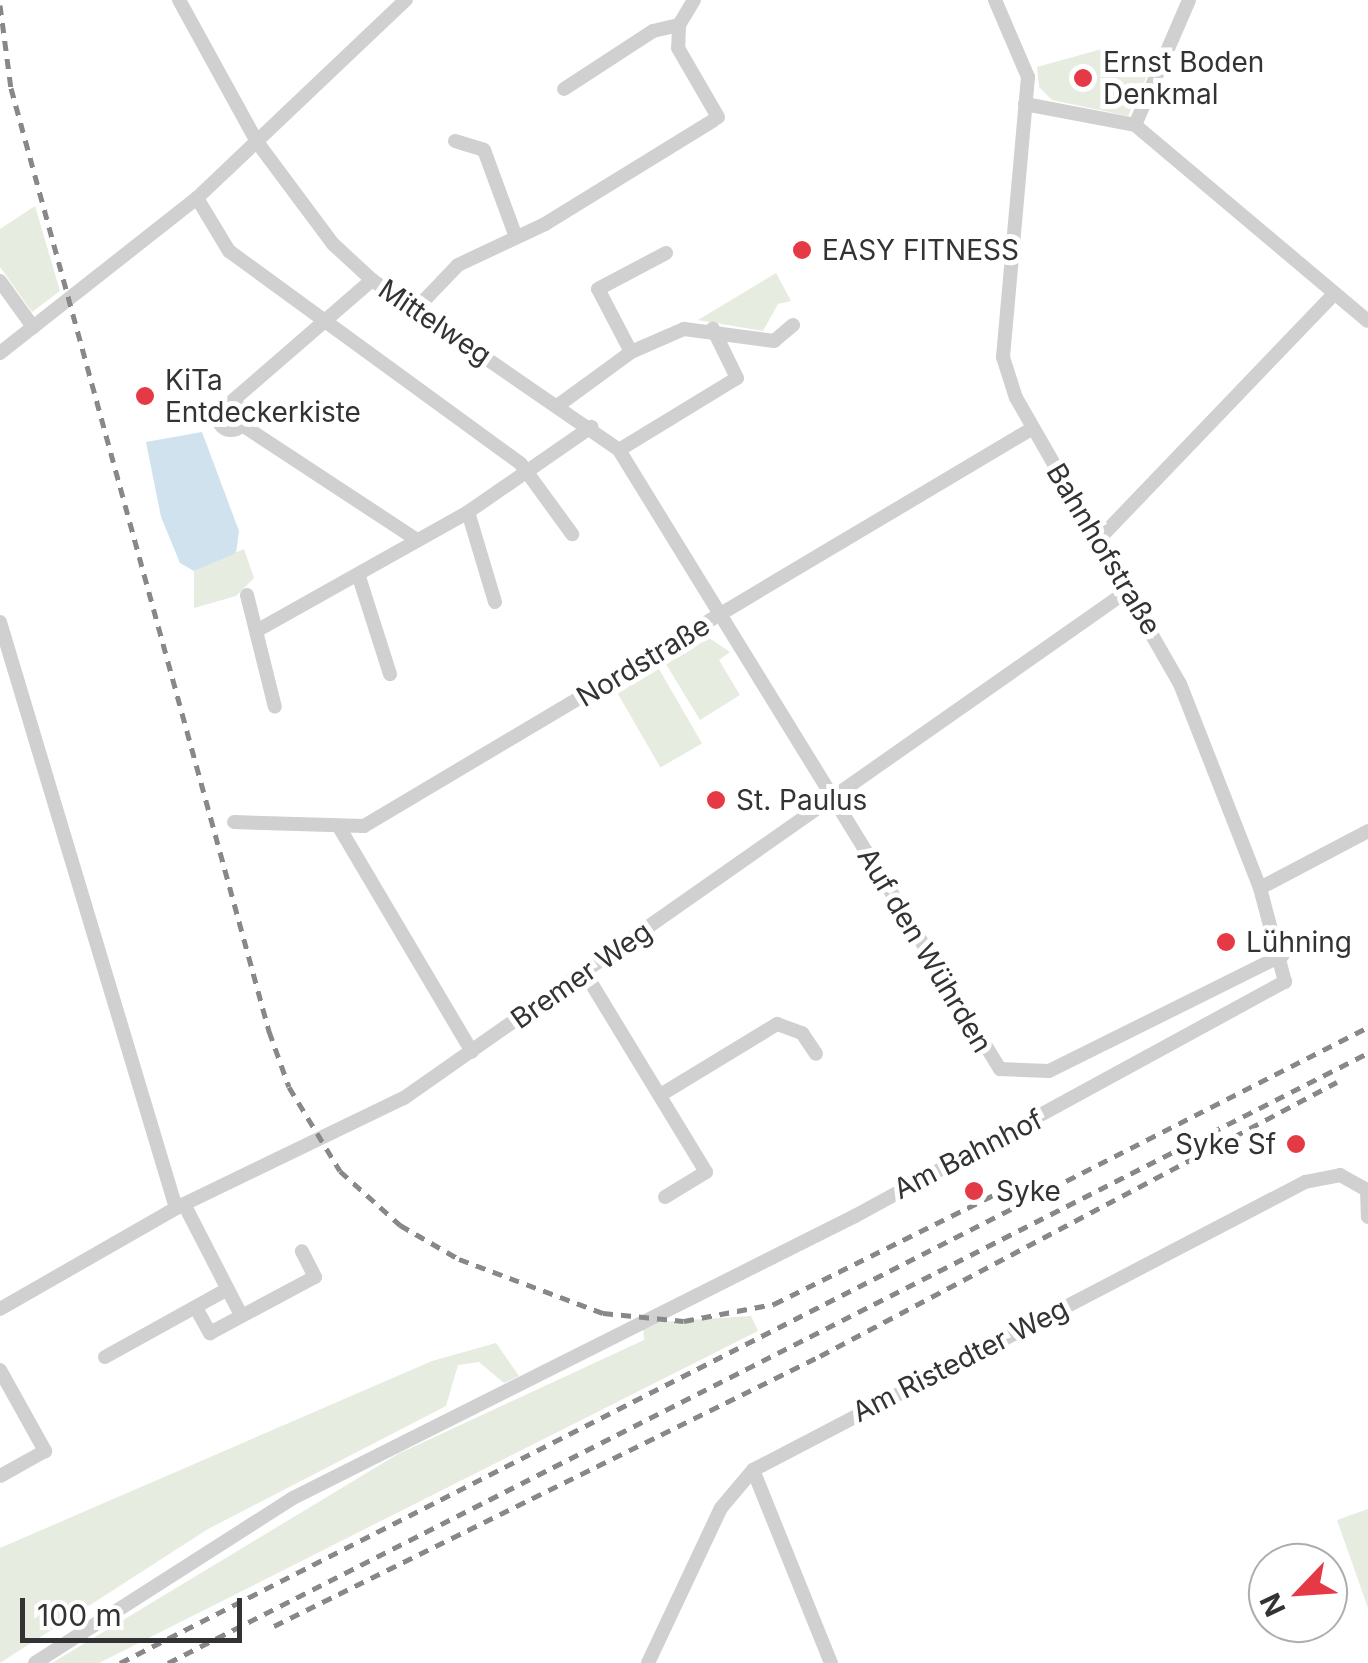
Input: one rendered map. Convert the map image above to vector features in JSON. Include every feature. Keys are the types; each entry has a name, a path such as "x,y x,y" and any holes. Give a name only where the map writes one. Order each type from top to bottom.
{"street":[{"name":"Mittelweg","path":"179,0 257,142 295,200 372,280 560,404 619,450 722,615"},
{"path":"0,353 196,198 406,0"},
{"path":"415,310 458,265 516,237 716,119 678,48 680,25 694,0"},
{"name":"Bahnhofstraße","path":"995,0 1022,52 1024,104 1002,331 1033,428 1130,589 1180,684 1260,888 1282,955 1285,982"},
{"path":"1134,125 1189,0"},
{"path":"564,90 652,31 680,25"},
{"path":"1024,104 1134,125 1368,321"},
{"path":"455,141 484,150 516,237"},
{"path":"196,198 229,251 322,327 527,474 572,534"},
{"path":"631,352 598,290 666,253"},
{"path":"0,280 34,326"},
{"path":"372,280 322,327 220,409 221,427 242,425 417,540"},
{"path":"1100,538 1335,293"},
{"path":"560,404 631,352 684,329 713,329 774,341 793,326"},
{"path":"619,450 737,378 713,329"},
{"path":"258,630 359,577 468,512 591,427"},
{"name":"Nordstraße","path":"234,822 364,826 1033,428"},
{"path":"468,512 495,602"},
{"path":"359,577 390,674"},
{"name":"Bremer Weg","path":"0,1309 180,1206 404,1098 1130,589"},
{"path":"247,595 275,707"},
{"name":"Auf den Wührden","path":"722,615 986,1054 1018,1076 1050,1071 1282,955"},
{"path":"0,622 180,1206 240,1315"},
{"path":"339,827 472,1052"},
{"path":"1260,888 1368,831"},
{"path":"584,973 662,1094 706,1172 665,1197"},
{"name":"Am Bahnhof","path":"34,1663 293,1498 646,1319 1285,982"},
{"path":"662,1094 777,1024 802,1032 816,1054"},
{"name":"Am Ristedter Weg","path":"648,1663 722,1508 752,1470 1306,1182 1340,1175 1367,1190"},
{"path":"1367,1190 1368,1217"},
{"path":"196,1308 210,1333 314,1276 302,1252"},
{"path":"105,1357 226,1290"},
{"path":"0,1370 45,1451 0,1476"},
{"path":"752,1470 830,1663"}],"shaded area":[{"path":"1102,49 1131,65 1139,51 1155,59 1128,116 1052,100 1039,87 1037,67"},
{"path":"35,206 60,291 32,312 0,267 0,229"},
{"path":"776,273 791,301 778,304 763,331 698,320"},
{"path":"244,549 254,578 236,596 194,608 194,571"},
{"path":"709,638 730,652 719,660 740,695 700,720 666,664"},
{"path":"659,669 702,743 660,767 617,693"},
{"path":"751,1316 758,1331 99,1663 52,1663 398,1454 644,1340 643,1323"},
{"path":"496,1343 519,1376 504,1383 479,1362 458,1365 446,1406 208,1529 0,1663 0,1548 432,1361"},
{"path":"1368,1509 1368,1608 1348,1543 1337,1520"}],"water":[{"path":"202,432 239,531 236,553 194,571 180,563 161,517 146,442"}],"railway":[{"path":"0,5 11,88 269,1031 289,1087 340,1171 400,1225 459,1259 603,1313 684,1321 774,1304 1006,1189"},
{"path":"120,1663 1368,1027"},
{"path":"168,1663 1368,1053"},
{"path":"274,1626 820,1356 1337,1082"}],"place":[{"name":"Ernst Boden Denkmal","path":"1083,78"},
{"name":"EASY FITNESS","path":"802,250"},
{"name":"KiTa Entdeckerkiste","path":"145,396"},
{"name":"St. Paulus","path":"716,800"},
{"name":"Lühning","path":"1226,942"},
{"name":"Syke Sf","path":"1296,1144"},
{"name":"Syke","path":"974,1191"}]}
